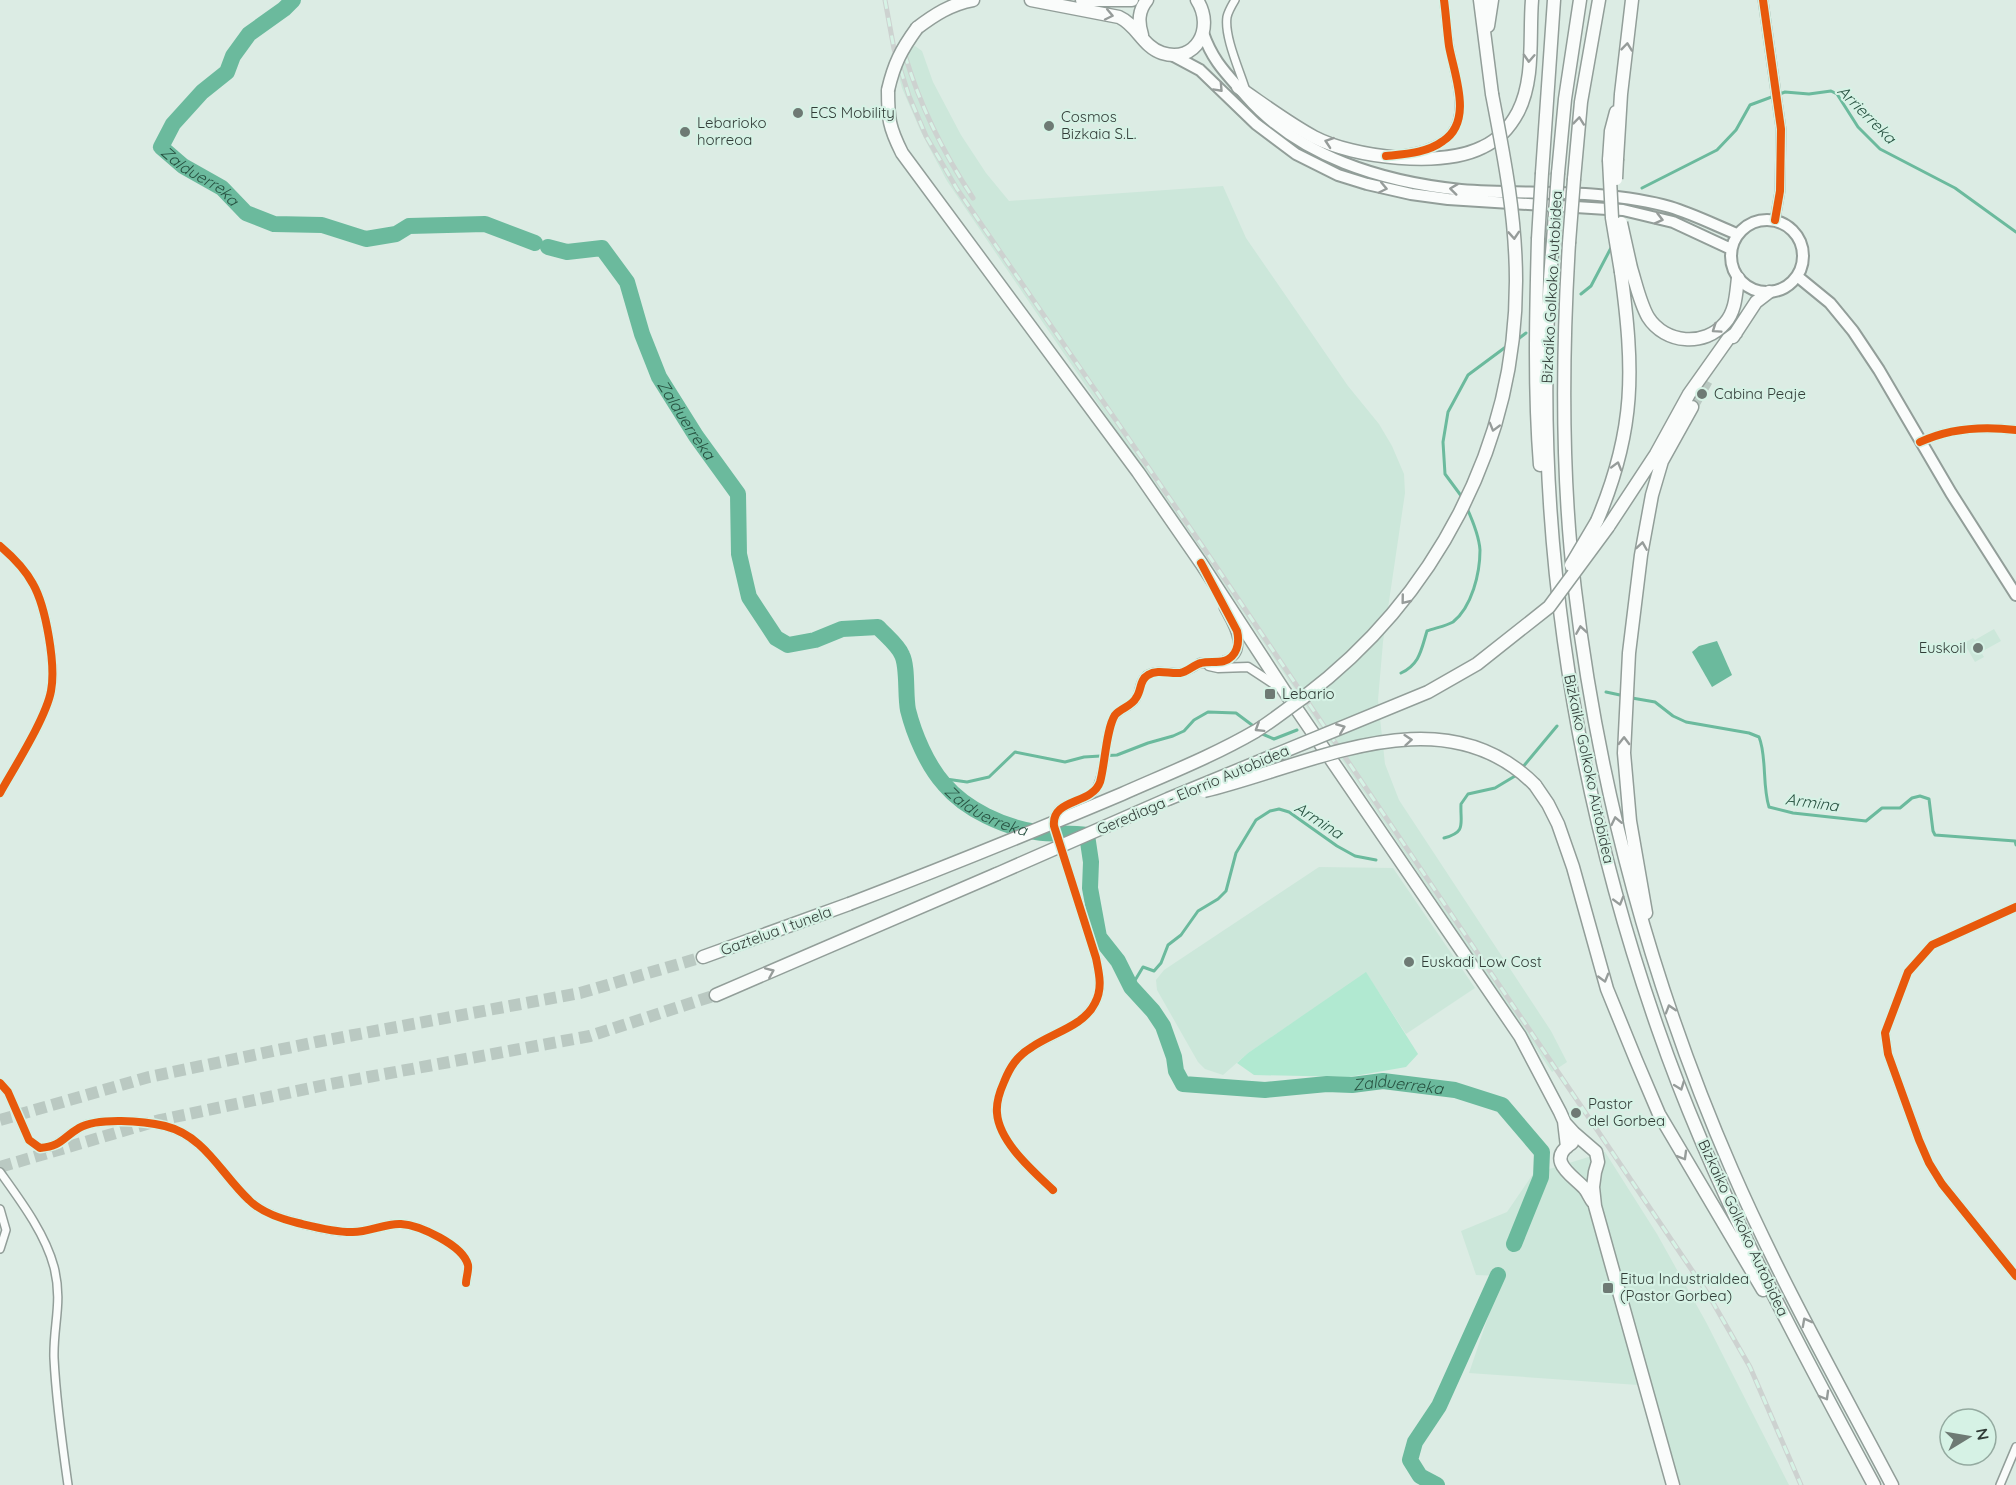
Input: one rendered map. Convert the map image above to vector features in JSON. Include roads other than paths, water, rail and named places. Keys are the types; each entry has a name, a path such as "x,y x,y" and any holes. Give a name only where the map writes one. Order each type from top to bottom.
{"highway":[{"path":"973,0 938,13 917,28 901,50 888,90 888,116 891,132 902,153 1138,472 1201,562 1297,710 1520,1036 1564,1121 1596,1152 1598,1162 1593,1187 1595,1206 1673,1485"},
{"path":"1031,0 1119,17 1132,24 1155,50 1172,55 1191,49 1198,42 1203,33 1205,21 1203,3"},
{"path":"1082,0 1132,0"},
{"path":"1142,37 1139,16 1147,0"},
{"path":"1480,0 1487,58"},
{"path":"1487,58 1492,0"},
{"path":"1243,90 1315,137 1342,147 1386,156 1418,159 1449,158 1481,148 1493,141 1509,127 1518,111 1528,84 1532,0"},
{"path":"1554,0 1538,239 1535,346 1537,422 1545,520 1569,667"},
{"name":"Bizkaiko Golkoko Autobidea","path":"1580,0 1570,64 1558,173 1548,290 1546,387 1548,477 1556,575 1585,761 1605,852 1631,945 1658,1030 1695,1123 1736,1218 1814,1377 1874,1485"},
{"name":"Bizkaiko Golkoko Autobidea","path":"1599,0 1581,102 1565,309 1564,385 1567,488 1574,589 1600,751 1620,841 1650,944 1672,1018 1702,1098 1732,1171 1795,1301 1892,1485"},
{"path":"1602,524 1628,418 1630,347 1626,270 1613,160 1632,0"},
{"name":"Gerediaga - Elorrio Autobidea","path":"849,904 1053,824 1168,774 1256,731 1329,678 1377,633 1409,595 1450,532 1479,471 1500,405 1512,343 1516,284 1514,221 1487,58"},
{"path":"1626,270 1648,317 1672,337 1687,340 1711,334 1725,323 1735,301 1738,278"},
{"path":"1709,377 1756,302 1769,292"},
{"path":"1602,524 1656,454 1708,364 1728,339 1736,333"},
{"path":"1650,944 1630,821 1624,753 1630,642 1647,518 1662,461 1692,407"},
{"name":"Gerediaga - Elorrio Autobidea","path":"716,994 1168,799 1428,692 1477,664 1549,607 1602,524"},
{"path":"1168,799 1230,785 1330,752 1384,742 1444,740 1486,750 1518,769 1535,785 1558,824 1608,989 1659,1114 1814,1377"},
{"name":"Gaztelua I tunela","path":"703,957 849,904"},
{"path":"1564,1121 1566,1147 1561,1163 1566,1173 1584,1189 1595,1206"},
{"path":"1566,1147 1575,1142 1585,1142"},
{"path":"1572,1178 1584,1179 1595,1172"}],"main road":[{"path":"1203,33 1217,64 1243,90 1258,110 1302,143 1342,163 1416,184 1463,190 1599,195 1657,205 1668,207 1737,234"},
{"path":"1172,55 1200,69 1256,124 1296,154 1338,175 1389,189 1448,200 1623,210 1673,222 1731,249"},
{"path":"1775,220 1786,225 1795,232 1803,254 1802,265 1797,276 1780,290 1769,292 1752,289 1738,278 1731,259 1731,249 1737,234 1754,221 1775,220"},
{"path":"1797,276 1830,303 1880,370 1920,442 2016,595"}],"street":[{"path":"1235,0 1227,17 1229,44 1238,62 1243,90"},
{"path":"1386,156 1425,150 1445,140 1454,129 1461,108 1444,0"},
{"path":"1763,0 1778,108 1781,165 1775,220"},
{"path":"1920,442 1934,436 1966,429 2016,430"},
{"path":"0,546 17,562 34,585 50,636 51,691 41,718 0,793"},
{"path":"1053,1190 1026,1165 1001,1129 997,1113 999,1093 1015,1061 1032,1046 1081,1019 1094,1005 1100,992 1096,958 1054,826 1054,816 1058,810 1094,792 1101,777 1114,717 1136,699 1140,685 1146,676 1159,672 1181,672 1200,663 1221,662 1236,651 1237,631 1201,562"},
{"path":"1200,663 1218,668 1248,667 1285,692"},
{"path":"2016,907 1932,945 1908,972 1885,1033 1888,1054 1929,1163 1942,1184 2016,1276"},
{"path":"0,1083 8,1092 29,1140 40,1148 53,1147 90,1123 114,1122 167,1127 188,1136 213,1156 249,1200 264,1211 295,1222 349,1233 366,1232 398,1224 418,1227 442,1239 462,1254 468,1266 465,1283"},
{"path":"0,1172 32,1216 54,1265 59,1297 54,1354 56,1394 68,1485"},
{"path":"0,1209 6,1230 0,1249"},
{"path":"2000,1485 2016,1447"}],"waterway":[{"name":"Zalduerreka","path":"293,0 249,34 233,56 227,72 202,92 173,124 161,147 183,166 222,188 246,213 274,224 322,225 366,239 396,234 409,226 485,224 535,243"},
{"name":"Arrierreka","path":"1642,188 1717,150 1736,130 1750,105 1785,92 1809,94 1831,91 1837,94 1858,127 1880,149 1955,188 2016,232"},
{"name":"Arrierreka","path":"1581,294 1591,286 1613,244"},
{"name":"Zalduerreka","path":"548,247 567,252 602,248 627,282 642,334 659,377 696,436 738,494 739,554 749,597 776,638 788,645 815,640 842,629 878,627 902,655 908,710 914,729 932,768 953,793 986,816 1011,826 1042,833 1087,835 1091,862 1090,888 1099,937 1118,961 1131,987 1163,1026 1174,1057 1176,1071 1183,1084 1265,1090 1383,1081 1455,1090 1502,1105 1542,1152 1541,1177 1514,1244"},
{"name":"Arrierreka","path":"1518,339 1526,333"},
{"name":"Arrierreka","path":"1462,497 1445,474 1443,442 1448,412 1468,375 1507,346"},
{"name":"Arrierreka","path":"1401,673 1416,661 1427,631 1447,625 1460,616 1474,589 1480,550 1477,533 1466,506"},
{"name":"Armina","path":"1606,692 1620,695"},
{"name":"Armina","path":"1632,698 1655,702 1673,716 1686,722 1749,733 1759,737 1769,807 1793,813 1866,821 1882,808 1900,808 1912,798 1920,796 1929,799 1935,835 2015,841 2016,845"},
{"name":"Arrierreka","path":"939,778 967,782 989,777 1015,752 1065,762 1084,757 1117,755 1184,731 1194,720 1208,712 1236,713 1256,728"},
{"name":"Armina","path":"1522,768 1557,726"},
{"name":"Arrierreka","path":"1260,733 1274,739 1297,730"},
{"name":"Armina","path":"1444,838 1459,830 1461,804 1468,794 1495,788 1515,776"},
{"name":"Armina","path":"1131,987 1143,967 1154,971 1161,963 1168,945 1181,935 1198,911 1218,899 1226,891 1236,853 1256,820 1270,811 1279,809 1289,812 1355,856 1376,860"},
{"path":"1437,1485 1420,1476 1410,1460 1415,1442 1439,1406 1498,1275"}],"tunnel":[{"path":"1692,407 1709,377"},
{"path":"0,1120 149,1077 316,1042 580,993 703,957"},
{"path":"0,1167 160,1120 325,1085 590,1036 716,995"}],"railway":[{"path":"885,0 894,49 909,96 926,136 957,189 1201,544 1708,1294 1750,1367 1801,1485"},
{"path":"905,55 934,129 973,198"}],"place":[{"name":"ECS Mobility","path":"798,113"},
{"name":"Cosmos Bizkaia S.L.","path":"1049,126"},
{"name":"Lebarioko horreoa","path":"685,132"},
{"name":"Cabina Peaje","path":"1702,394"},
{"name":"Euskoil","path":"1978,648"},
{"name":"Lebario","path":"1270,694"},
{"name":"Euskadi Low Cost","path":"1409,962"},
{"name":"Pastor del Gorbea","path":"1576,1113"},
{"name":"Eitua Industrialdea (Pastor Gorbea)","path":"1608,1288"}]}
